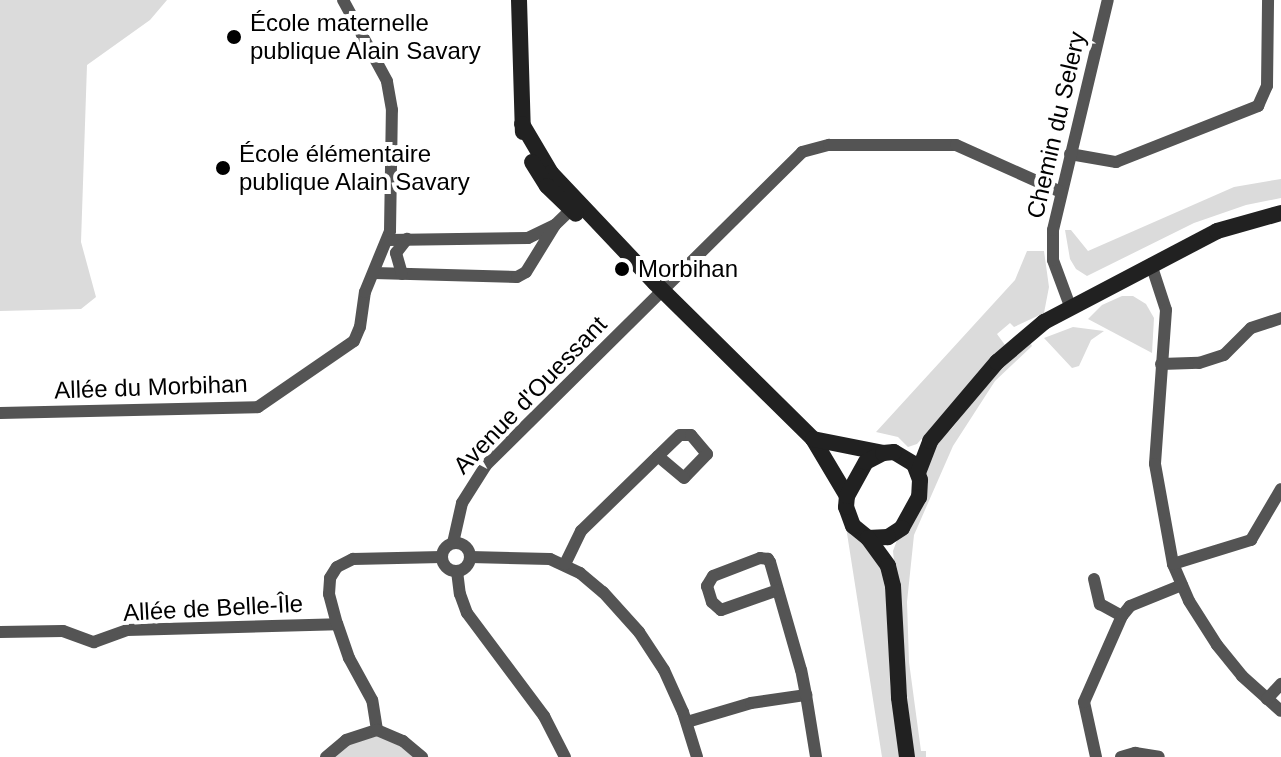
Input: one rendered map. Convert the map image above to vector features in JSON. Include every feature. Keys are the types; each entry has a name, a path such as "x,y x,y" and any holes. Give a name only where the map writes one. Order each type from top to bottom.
{"street":[{"name":"Allée du Morbihan","path":"0,413 261,405 354,341 360,327 365,292 388,240 390,90 343,0"},
{"path":"519,0 522,124 541,160 575,206 813,439 847,496"},
{"name":"Chemin du Selery","path":"1070,306 1052,252 1061,192 1108,0"},
{"path":"1070,154 1116,162 1258,106 1267,86 1268,0"},
{"name":"Avenue d'Ouessant","path":"453,543 462,503 486,465 659,287 797,156 814,147 947,144 966,147 1061,192"},
{"path":"374,273 517,277 529,265 555,225 575,206"},
{"path":"918,473 930,441 1010,349 1070,306 1217,231 1281,213"},
{"path":"388,240 519,239 534,237 555,225"},
{"path":"402,274 396,253 407,239"},
{"path":"519,239 526,247 529,265"},
{"path":"1151,264 1166,310 1155,464 1173,564 1182,585 1224,654 1281,711"},
{"path":"1161,364 1199,363 1224,355 1251,328 1281,318"},
{"path":"813,439 900,454 930,441"},
{"path":"883,453 866,462 847,496 846,507 853,526 868,538 888,566 893,586 899,698 907,757"},
{"path":"888,566 893,535 907,521 916,505 920,486 914,464 900,454"},
{"path":"565,564 581,531 658,456"},
{"path":"1173,564 1251,540 1281,489"},
{"path":"868,538 893,535"},
{"path":"453,543 465,546 470,557 466,566 457,571 446,567 442,557 445,548 453,543"},
{"path":"377,730 372,700 349,658 337,624 329,585 341,564 360,558 442,557"},
{"path":"470,557 542,558 565,564 603,592 633,625 664,670 687,722 697,757"},
{"path":"778,590 723,610 714,605 707,586 713,576 763,557 770,562 778,590 806,695 816,757"},
{"path":"457,571 460,594 467,613 544,716 565,757"},
{"path":"1094,579 1100,604 1122,616"},
{"path":"1096,757 1084,702 1122,616 1130,606 1182,585"},
{"name":"Allée de Belle-Île","path":"0,632 63,631 94,642 127,630 337,624"},
{"path":"1267,699 1281,684"},
{"path":"687,722 751,703 806,695"},
{"path":"326,757 346,740 377,730 403,741 422,757"},
{"path":"1121,757 1135,753 1159,757"}],"shaded area":[{"path":"0,0 167,0 150,20 87,65 81,242 96,297 81,309 0,311"},
{"path":"1281,179 1281,198 1246,205 1194,223 1087,276 1076,269 1070,259 1065,230 1071,230 1088,251 1234,187"},
{"path":"1027,251 1044,251 1049,287 1044,313 1014,327 1010,323 997,334 1005,345 917,444 908,447 898,437 876,432 1015,280"},
{"path":"1122,296 1133,296 1146,304 1154,318 1152,353 1088,319 1102,305"},
{"path":"1073,327 1104,331 1091,340 1079,366 1072,368 1044,338"},
{"path":"1030,342 1032,346 995,381 953,446 914,535 907,602 909,662 921,751 926,751 926,757 913,757 893,551 931,448 953,427 991,377"},
{"path":"846,527 863,541 882,570 887,593 890,686 900,757 882,757"},
{"path":"376,734 390,739 415,757 331,757 341,747"}],"place":[{"name":"École maternelle publique Alain Savary","path":"234,37"},
{"name":"École élémentaire publique Alain Savary","path":"223,168"},
{"name":"Morbihan","path":"622,269"}]}
